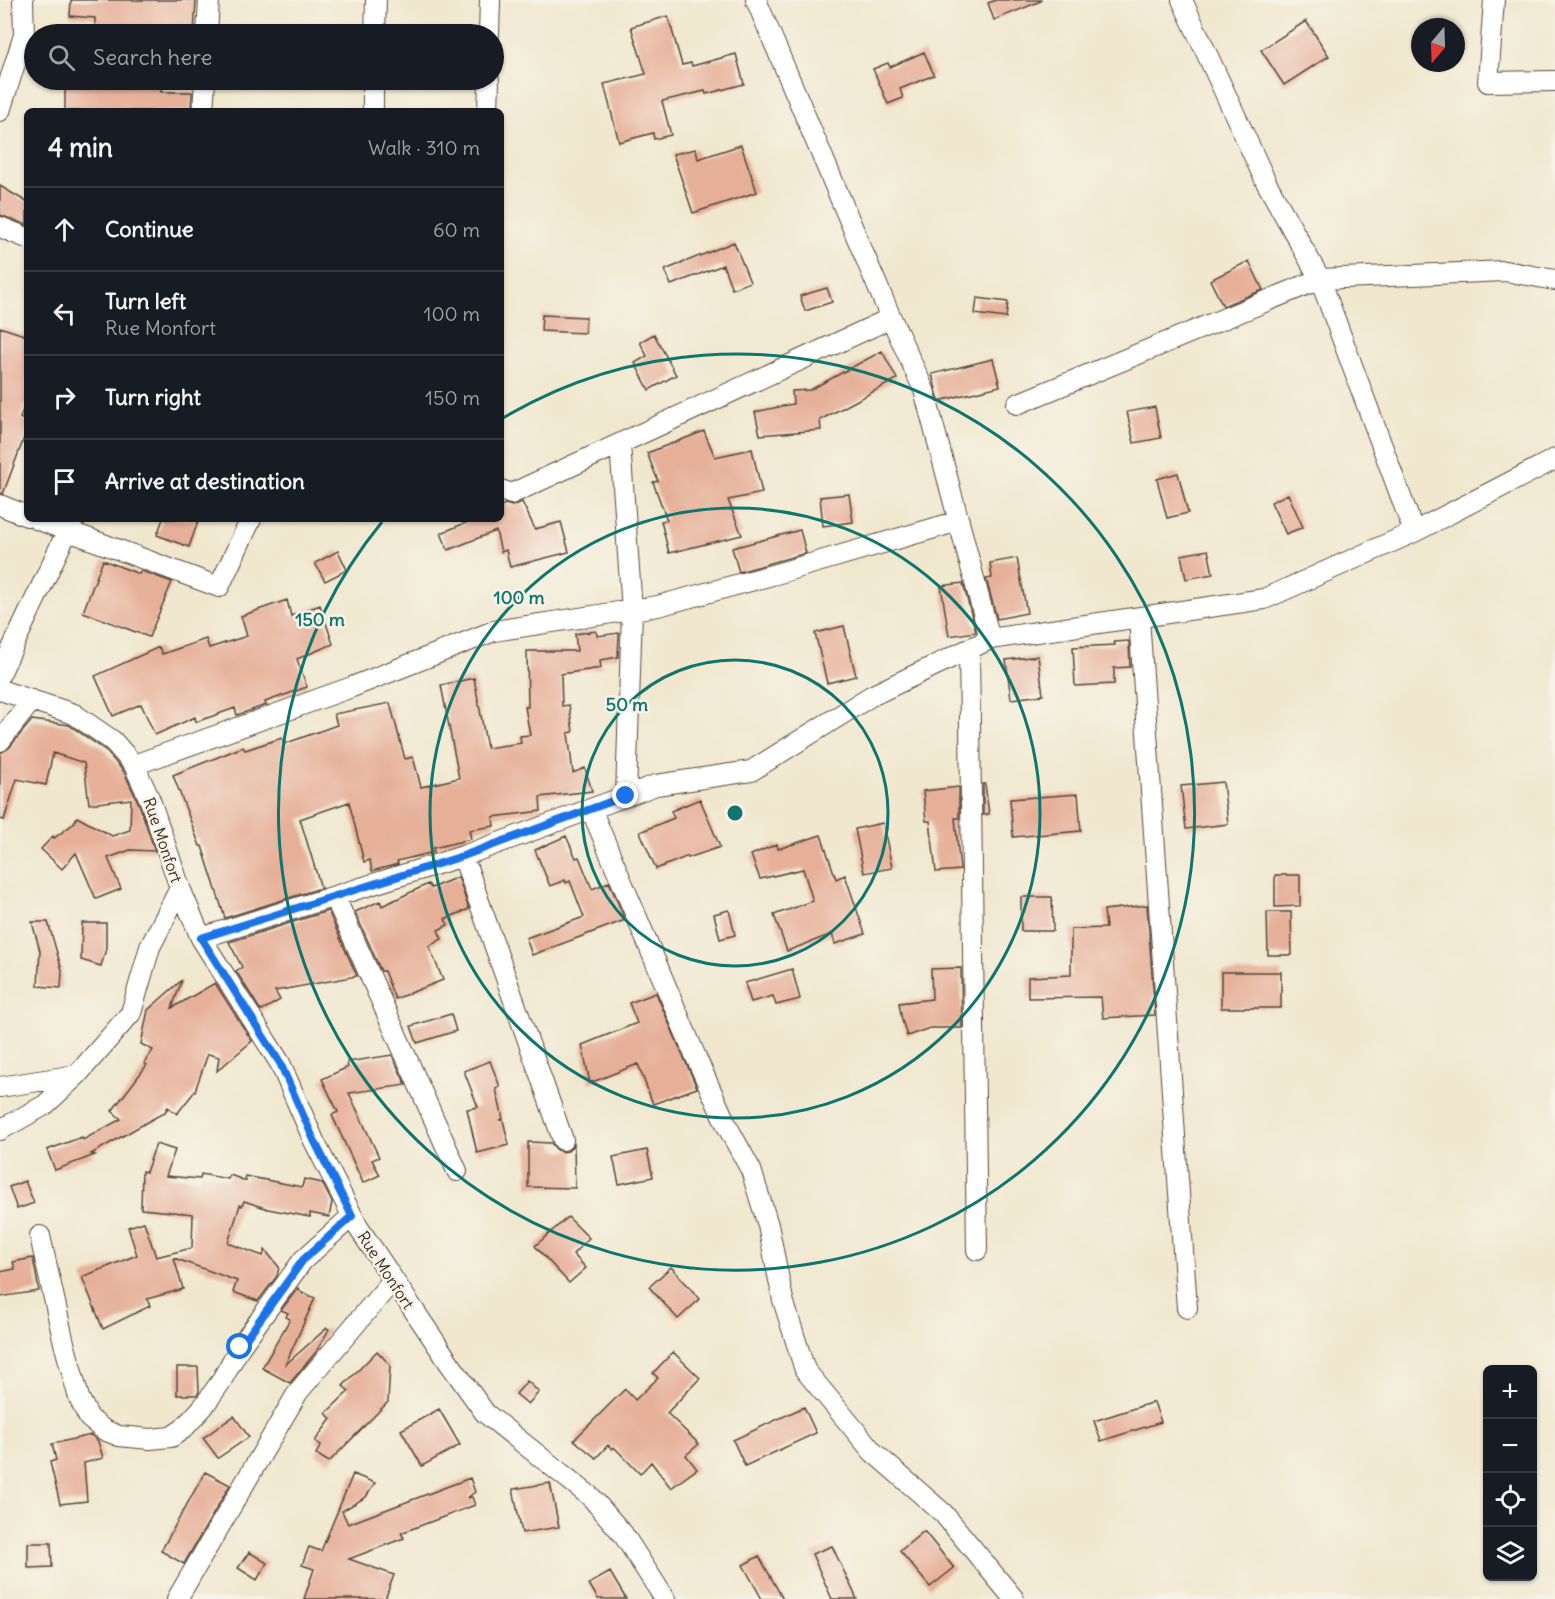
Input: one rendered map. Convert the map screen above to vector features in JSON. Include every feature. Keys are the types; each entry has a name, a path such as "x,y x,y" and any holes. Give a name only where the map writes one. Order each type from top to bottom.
{"street":[{"path":"23,0 27,24"},
{"path":"208,24 209,0"},
{"path":"375,24 376,0"},
{"path":"489,24 490,0"},
{"path":"756,0 891,318 924,390 990,639"},
{"path":"1182,0 1266,182 1320,279 1414,532"},
{"path":"1494,0 1488,82 1555,81"},
{"path":"0,111 24,50"},
{"path":"203,108 204,90"},
{"path":"373,90 373,108"},
{"path":"488,108 489,90"},
{"path":"0,227 24,237"},
{"path":"1017,404 1320,279 1505,271 1555,280"},
{"path":"504,491 511,494 891,318"},
{"path":"620,444 632,610 626,796"},
{"path":"201,938 463,856 656,785 751,771 871,696 990,639 1263,599 1414,532 1555,459"},
{"path":"0,505 24,515"},
{"path":"134,765 352,687 494,631 658,606 959,520"},
{"path":"53,522 70,525 219,587 250,522"},
{"path":"0,674 70,525"},
{"path":"1139,618 1187,1308"},
{"path":"969,650 977,1250"},
{"name":"Rue Monfort","path":"0,690 74,714 113,741 134,765 150,800 180,888 201,938 280,1063 314,1140 352,1216 393,1280 485,1413 591,1497 623,1534 665,1599"},
{"path":"0,741 32,700"},
{"path":"591,809 695,1055 727,1126 751,1170 768,1225 783,1300 805,1370 873,1452 943,1513 1014,1599"},
{"path":"463,856 563,1140"},
{"path":"0,1130 45,1105 77,1075 131,1013 150,947 180,888"},
{"path":"335,897 457,1171"},
{"path":"0,1087 77,1075"},
{"path":"40,1236 64,1343 80,1398 89,1418 104,1430 118,1436 150,1439 171,1437 183,1429 203,1407 220,1383 240,1347 303,1260 352,1216"},
{"path":"177,1599 298,1392 393,1280"}],"building":[{"path":"71,0 196,0 195,24 95,24 95,18 70,16"},
{"path":"996,0 1041,1 994,20 988,3"},
{"path":"668,16 682,65 691,63 692,66 736,54 744,84 706,94 705,91 662,101 671,135 654,139 653,133 619,142 604,84 646,74 631,27"},
{"path":"1306,21 1329,56 1284,85 1261,50"},
{"path":"924,52 934,75 900,89 903,98 888,104 873,69 888,63 890,67"},
{"path":"65,90 192,92 191,108 65,108"},
{"path":"741,145 757,192 693,213 673,154 696,149 698,159"},
{"path":"0,186 24,200 24,224 0,215"},
{"path":"734,242 750,282 732,289 723,265 671,285 665,270"},
{"path":"1249,261 1263,290 1223,306 1210,280"},
{"path":"827,288 832,302 805,311 800,296"},
{"path":"977,298 1008,302 1006,318 975,314"},
{"path":"542,315 586,317 585,333 541,331"},
{"path":"0,327 24,335 24,407 20,418 24,420 24,438 3,494 0,493"},
{"path":"654,334 676,375 649,390 635,363 647,356 640,342"},
{"path":"882,351 897,379 820,420 821,430 760,435 755,412 793,404 792,391 810,390"},
{"path":"993,359 1000,386 939,401 932,374"},
{"path":"1155,407 1161,438 1134,443 1127,412"},
{"path":"704,431 715,457 752,449 762,493 728,500 742,535 669,553 661,521 667,520 653,482 658,481 647,453"},
{"path":"1178,473 1188,513 1167,518 1157,479"},
{"path":"849,494 853,522 823,526 820,497"},
{"path":"1288,494 1303,527 1286,534 1271,502"},
{"path":"522,502 535,529 561,522 569,552 510,567 506,550 501,552 496,531 448,550 441,533 468,522 504,522 504,504 512,506"},
{"path":"162,522 198,522 189,547 157,535"},
{"path":"800,530 806,553 739,572 732,548"},
{"path":"1208,550 1213,574 1186,579 1181,555"},
{"path":"338,551 347,570 325,581 315,563"},
{"path":"1017,558 1027,613 997,619 986,579 992,578 990,563"},
{"path":"103,560 139,574 141,571 172,582 149,637 83,612"},
{"path":"963,583 976,632 949,636 941,586"},
{"path":"287,600 291,616 320,605 333,644 297,659 307,687 237,715 235,708 196,722 195,717 155,735 141,704 113,716 95,676 159,647 162,654 206,639 209,648 247,636 241,616"},
{"path":"844,626 856,676 827,683 815,633"},
{"path":"596,631 597,636 619,633 618,657 600,660 601,668 561,674 562,706 569,705 573,732 568,733 573,773 585,768 592,791 540,797 541,811 493,817 494,826 469,830 471,839 433,848 434,852 397,861 398,864 372,871 370,860 364,862 349,802 300,819 321,888 225,918 202,846 200,846 173,775 243,747 245,750 282,738 284,744 337,725 334,714 390,703 405,759 413,757 421,787 459,778 441,685 474,678 487,748 521,743 520,736 530,735 525,707 528,707 527,651 577,651 575,634"},
{"path":"1129,641 1130,667 1114,668 1114,684 1075,686 1073,647 1115,645 1114,642"},
{"path":"1038,656 1043,695 1011,699 1006,660"},
{"path":"32,720 69,725 105,750 124,772 139,804 155,851 130,850 108,858 121,889 96,899 76,853 62,869 41,849 53,836 54,838 73,824 77,817 112,836 130,830 131,799 89,804 84,763 53,753 46,785 17,779 4,820 0,819 0,753 9,748"},
{"path":"1223,782 1228,824 1186,829 1181,786"},
{"path":"983,784 985,784 989,814 983,815"},
{"path":"959,787 959,818 955,818 960,870 936,872 930,821 926,821 923,791"},
{"path":"1078,794 1081,831 1013,837 1010,799"},
{"path":"700,799 720,847 688,858 688,856 656,869 640,832 674,818 671,811"},
{"path":"883,823 892,868 864,873 855,829"},
{"path":"821,835 836,879 845,875 865,934 835,944 832,934 787,951 774,915 813,901 803,869 760,879 751,855 777,844 778,849"},
{"path":"566,836 576,858 579,857 592,889 609,882 625,920 532,955 526,938 584,917 570,881 566,883 565,880 550,886 535,850"},
{"path":"1275,875 1300,875 1300,906 1275,907"},
{"path":"458,877 469,909 445,919 448,925 438,930 442,939 429,946 443,980 395,999 355,912 380,901 382,906 428,884 431,888"},
{"path":"1021,897 1052,897 1053,931 1021,931"},
{"path":"1147,905 1155,1015 1103,1018 1101,997 1028,998 1028,977 1071,975 1071,929 1106,928 1104,910"},
{"path":"729,910 735,935 720,939 714,914"},
{"path":"328,911 357,976 275,991 280,1000 261,1011 236,971 242,967 229,942"},
{"path":"1267,912 1291,912 1292,955 1268,955"},
{"path":"32,922 48,922 62,970 61,988 38,986 40,951"},
{"path":"82,923 106,923 106,949 101,966 81,960"},
{"path":"961,968 962,1028 930,1028 907,1036 899,1003 932,999 931,969"},
{"path":"792,969 800,999 776,1005 773,996 751,1002 745,983"},
{"path":"1221,972 1281,972 1281,1008 1221,1008"},
{"path":"182,980 172,1008 215,983 252,1041 217,1071 219,1057 208,1054 195,1091 177,1114 168,1107 165,1112 91,1154 95,1155 55,1170 47,1150 82,1137 83,1140 121,1119 112,1111 147,1065 144,1063 153,1050 141,1044 148,1010"},
{"path":"656,993 697,1088 653,1104 638,1064 590,1083 582,1045 637,1023 629,1003"},
{"path":"451,1014 456,1031 417,1043 411,1026"},
{"path":"392,1055 406,1085 349,1093 379,1157 372,1160 380,1175 363,1183 332,1115 338,1112 322,1079 348,1067 347,1062"},
{"path":"490,1061 500,1087 496,1089 503,1119 500,1120 503,1120 509,1145 477,1153 467,1109 478,1107 464,1071"},
{"path":"528,1142 551,1143 561,1152 568,1151 574,1144 575,1188 528,1187"},
{"path":"156,1144 175,1150 166,1176 200,1179 201,1174 228,1179 230,1175 246,1181 245,1176 302,1187 304,1179 322,1183 332,1202 329,1217 310,1213 310,1217 268,1209 244,1201 242,1206 240,1205 228,1243 263,1256 265,1250 279,1267 277,1276 258,1301 233,1292 237,1281 174,1258 183,1289 147,1299 150,1306 103,1329 82,1277 137,1255 128,1227 144,1222 156,1257 192,1248 193,1214 141,1209 142,1171 146,1172"},
{"path":"647,1150 653,1177 619,1184 613,1157"},
{"path":"25,1181 34,1203 17,1209 9,1187"},
{"path":"568,1217 589,1238 573,1254 586,1268 569,1283 535,1246"},
{"path":"33,1258 39,1291 0,1297 0,1272 15,1269 13,1262"},
{"path":"671,1267 700,1299 678,1319 649,1287"},
{"path":"298,1288 303,1294 315,1298 285,1365 327,1328 329,1329 316,1352 290,1383 262,1368 290,1319 286,1317 288,1313 281,1310"},
{"path":"377,1351 390,1365 388,1402 329,1462 316,1454 321,1445 315,1441 331,1419 326,1413 349,1391 343,1386"},
{"path":"673,1352 700,1378 667,1413 699,1444 686,1455 697,1469 671,1488 651,1462 640,1474 614,1447 612,1449 608,1445 596,1458 574,1440 625,1389 635,1400 658,1378 653,1373"},
{"path":"177,1367 198,1367 199,1392 197,1395 177,1395"},
{"path":"527,1381 539,1392 528,1404 516,1394"},
{"path":"1154,1402 1161,1422 1101,1441 1094,1421"},
{"path":"804,1407 816,1433 745,1466 733,1440"},
{"path":"439,1409 460,1445 422,1466 401,1430"},
{"path":"234,1416 249,1437 218,1458 203,1438"},
{"path":"91,1435 98,1441 103,1458 84,1463 87,1501 60,1504 50,1462 56,1460 52,1444"},
{"path":"205,1472 230,1485 184,1564 161,1551"},
{"path":"353,1474 375,1483 366,1497 342,1511 348,1524 470,1478 475,1492 467,1498 472,1497 475,1505 401,1533 404,1538 349,1559 394,1575 385,1599 304,1599 314,1569 302,1565 309,1547 321,1551"},
{"path":"550,1483 559,1527 522,1533 513,1489"},
{"path":"924,1531 954,1568 930,1587 900,1551"},
{"path":"28,1543 51,1543 52,1567 28,1568"},
{"path":"832,1546 857,1599 832,1599 812,1554"},
{"path":"249,1552 267,1563 257,1580 238,1568"},
{"path":"759,1556 783,1599 762,1599 743,1565"},
{"path":"610,1572 626,1599 598,1599 589,1584"}],"route":[{"path":"240,1347 303,1260 352,1216 314,1140 280,1063 201,938 463,856 626,796"}]}
